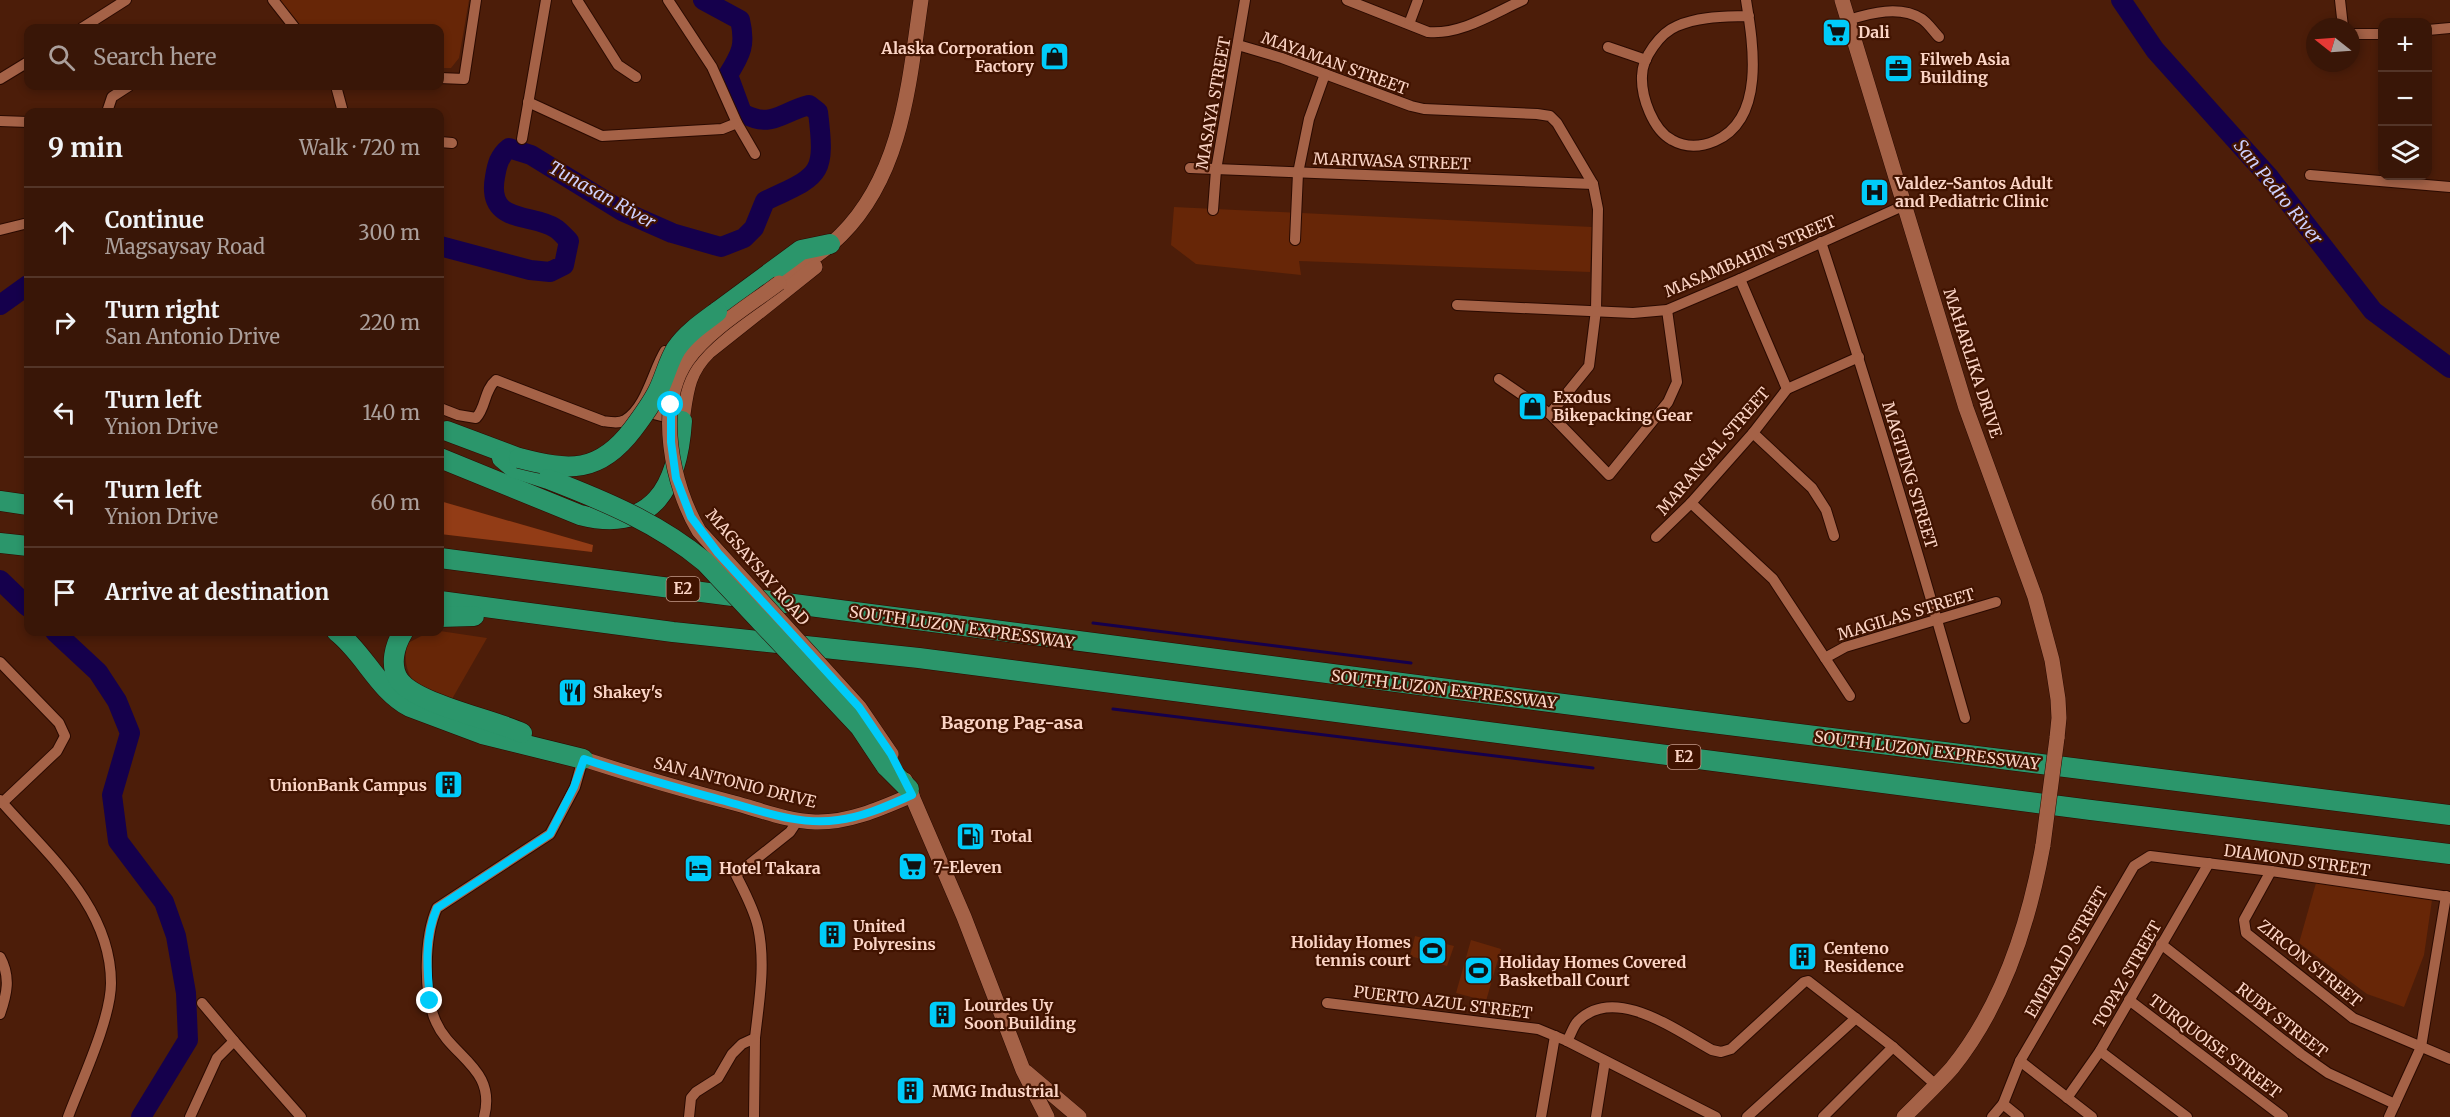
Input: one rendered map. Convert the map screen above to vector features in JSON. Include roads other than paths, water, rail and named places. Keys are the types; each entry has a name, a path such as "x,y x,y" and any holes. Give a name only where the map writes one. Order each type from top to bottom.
{"highway":[{"path":"447,431 519,458 548,465 575,467 596,463 622,443 653,400 671,357 680,344 717,312 801,250 835,240"},
{"path":"444,460 580,515 598,519 621,518 655,503 666,488 680,450 682,421"},
{"path":"489,447 514,468 645,520 676,539 705,562 860,727 911,792"},
{"path":"0,499 24,499"},
{"path":"0,499 24,504"},
{"path":"0,543 24,546"},
{"name":"SOUTH LUZON EXPRESSWAY","path":"444,559 1586,707 2450,815"},
{"name":"E2","path":"444,602 685,633 919,658 2091,810 2449,854"},
{"path":"444,617 549,616"},
{"path":"342,636 398,701 482,734 584,759"},
{"path":"401,636 394,664 398,679 406,687 442,705 507,727 562,752"}],"street":[{"path":"88,24 126,0"},
{"path":"273,0 292,24"},
{"path":"444,78 464,79 476,0"},
{"path":"522,139 546,0"},
{"path":"577,0 618,65 636,77"},
{"path":"668,0 712,67 737,123 755,154"},
{"name":"MAGSAYSAY ROAD","path":"888,760 859,707 699,531 684,504 676,478 671,442 671,405 675,385 683,366 702,342 835,240 865,206 879,183 896,140 906,100 921,0"},
{"name":"MASAYA STREET","path":"1213,210 1216,170 1245,0"},
{"path":"1347,0 1428,32 1446,32 1523,0"},
{"path":"1409,24 1418,0"},
{"path":"1746,0 1749,16 1753,83 1748,103 1737,124 1723,137 1707,144 1689,147 1671,140 1660,129 1647,107 1642,76 1646,60 1659,39 1675,27 1699,18 1749,16"},
{"name":"MAHARLIKA DRIVE","path":"1842,0 1963,398 2035,597 2052,660 2058,699 2057,738 2043,845 2020,934 1995,998 1968,1046 1936,1085 1904,1117"},
{"path":"2340,0 2342,18"},
{"path":"1848,20 1877,11 1901,13 1922,19 1939,37"},
{"path":"2432,30 2450,28"},
{"path":"2360,34 2378,34"},
{"name":"MAYAMAN STREET","path":"1238,45 1282,58 1399,104 1424,109 1537,114 1550,116 1557,123 1593,184 1598,209 1596,310 1589,366 1550,414"},
{"path":"1608,47 1646,60"},
{"path":"0,79 24,64"},
{"path":"1294,240 1298,173 1309,120 1325,74"},
{"path":"108,108 112,97 123,90"},
{"path":"337,90 342,108"},
{"path":"528,102 602,136 722,129 737,123"},
{"path":"0,121 24,122"},
{"path":"444,142 452,143"},
{"name":"MARIWASA STREET","path":"1190,168 1593,184"},
{"path":"2310,175 2450,187"},
{"name":"MASAMBAHIN STREET","path":"1457,305 1633,313 1667,310 1905,205"},
{"path":"0,230 24,223"},
{"path":"444,410 476,418 481,413 486,395 496,380 603,421 614,423 625,420 636,409 662,356 686,325 782,254 816,240 835,240"},
{"path":"636,409 682,421 688,383 697,364 708,352 814,267 835,240"},
{"name":"MAGITING STREET","path":"1821,242 1859,357 1965,718"},
{"path":"1740,279 1786,389"},
{"path":"1499,379 1550,414 1609,475 1668,402 1677,382 1667,310"},
{"name":"MARANGAL STREET","path":"1656,537 1691,503 1753,433 1786,389 1859,357"},
{"path":"1753,433 1812,488 1826,510 1834,536"},
{"path":"1691,503 1773,579 1850,696"},
{"name":"MAGILAS STREET","path":"1825,658 1845,647 1996,602"},
{"path":"0,662 59,723 64,729 65,736 57,751 1,802 73,881 91,909 109,957 111,984 104,1018 68,1117"},
{"path":"484,1117 486,1097 478,1072 436,1023 430,1001 427,971 431,922 437,908 550,834 574,787 584,759"},
{"name":"SAN ANTONIO DRIVE","path":"584,759 639,777 798,820 816,822 839,820 873,812 911,792"},
{"path":"911,792 964,917 1023,1070 1047,1117"},
{"path":"754,1117 755,1038 762,970 761,945 757,924 736,875 790,832 798,820"},
{"name":"DIAMOND STREET","path":"2141,860 2150,856 2209,863 2448,897"},
{"name":"EMERALD STREET","path":"1992,1117 2003,1104 2020,1061 2134,866 2141,860"},
{"name":"TOPAZ STREET","path":"2067,1098 2100,1051 2209,863"},
{"name":"ZIRCON STREET","path":"2271,871 2244,920 2247,933 2354,1018 2450,1059"},
{"path":"2389,1117 2421,1047 2448,897"},
{"name":"RUBY STREET","path":"2161,944 2319,1067 2395,1104"},
{"path":"0,957 7,975 7,988 0,1014"},
{"path":"1567,1041 1576,1022 1587,1014 1603,1008 1622,1007 1639,1011 1712,1050 1726,1051 1806,981 1812,982 1936,1085"},
{"name":"TURQUOISE STREET","path":"2128,1000 2283,1117"},
{"path":"202,1003 301,1117"},
{"name":"PUERTO AZUL STREET","path":"1327,1003 1538,1029 1567,1041 1716,1117"},
{"path":"1747,1117 1856,1018"},
{"path":"1541,1117 1556,1036"},
{"path":"689,1117 692,1098 696,1092 718,1078 732,1054 742,1044 755,1038"},
{"path":"190,1117 217,1058 234,1041"},
{"path":"1823,1117 1893,1047"},
{"path":"2100,1051 2187,1117"},
{"path":"2020,1061 2092,1117"},
{"path":"1596,1117 1605,1062"},
{"path":"1023,1070 1079,1117"},
{"path":"2003,1104 2019,1117"}],"waterway":[{"name":"Tunasan River","path":"444,247 530,270 550,272 564,265 569,241 561,232 546,223 513,215 497,203 494,192 496,173 501,158 509,148 531,155 622,211 672,233 721,247 744,238 754,228 765,201 808,179 815,171 821,150 818,112 809,105 768,120 752,118 742,113 728,75 741,49 740,20 703,0"},
{"name":"San Pedro River","path":"2121,0 2155,50 2269,177 2373,311 2450,368"},
{"name":"Tunasan River","path":"0,305 24,288"},
{"name":"Tunasan River","path":"0,580 24,603"},
{"path":"1093,623 1411,663"},
{"name":"Tunasan River","path":"59,636 98,672 117,701 130,733 112,795 118,841 164,902 176,936 186,993 188,1040 141,1117"},
{"path":"1113,709 1593,768"}],"place":[{"name":"Dali","path":"1837,32"},
{"name":"Alaska Corporation Factory","path":"1055,57"},
{"name":"Filweb Asia Building","path":"1899,68"},
{"name":"Valdez-Santos Adult and Pediatric Clinic","path":"1874,192"},
{"name":"Exodus Bikepacking Gear","path":"1532,406"},
{"name":"Shakey's","path":"572,692"},
{"name":"UnionBank Campus","path":"448,785"},
{"name":"Total","path":"970,836"},
{"name":"7-Eleven","path":"912,867"},
{"name":"Hotel Takara","path":"698,868"},
{"name":"United Polyresins","path":"832,935"},
{"name":"Holiday Homes tennis court","path":"1432,951"},
{"name":"Centeno Residence","path":"1803,957"},
{"name":"Holiday Homes Covered Basketball Court","path":"1478,971"},
{"name":"Lourdes Uy Soon Building","path":"943,1014"},
{"name":"MMG Industrial","path":"911,1091"}],"district":[{"name":"Bagong Pag-asa","path":"1012,723"}]}
